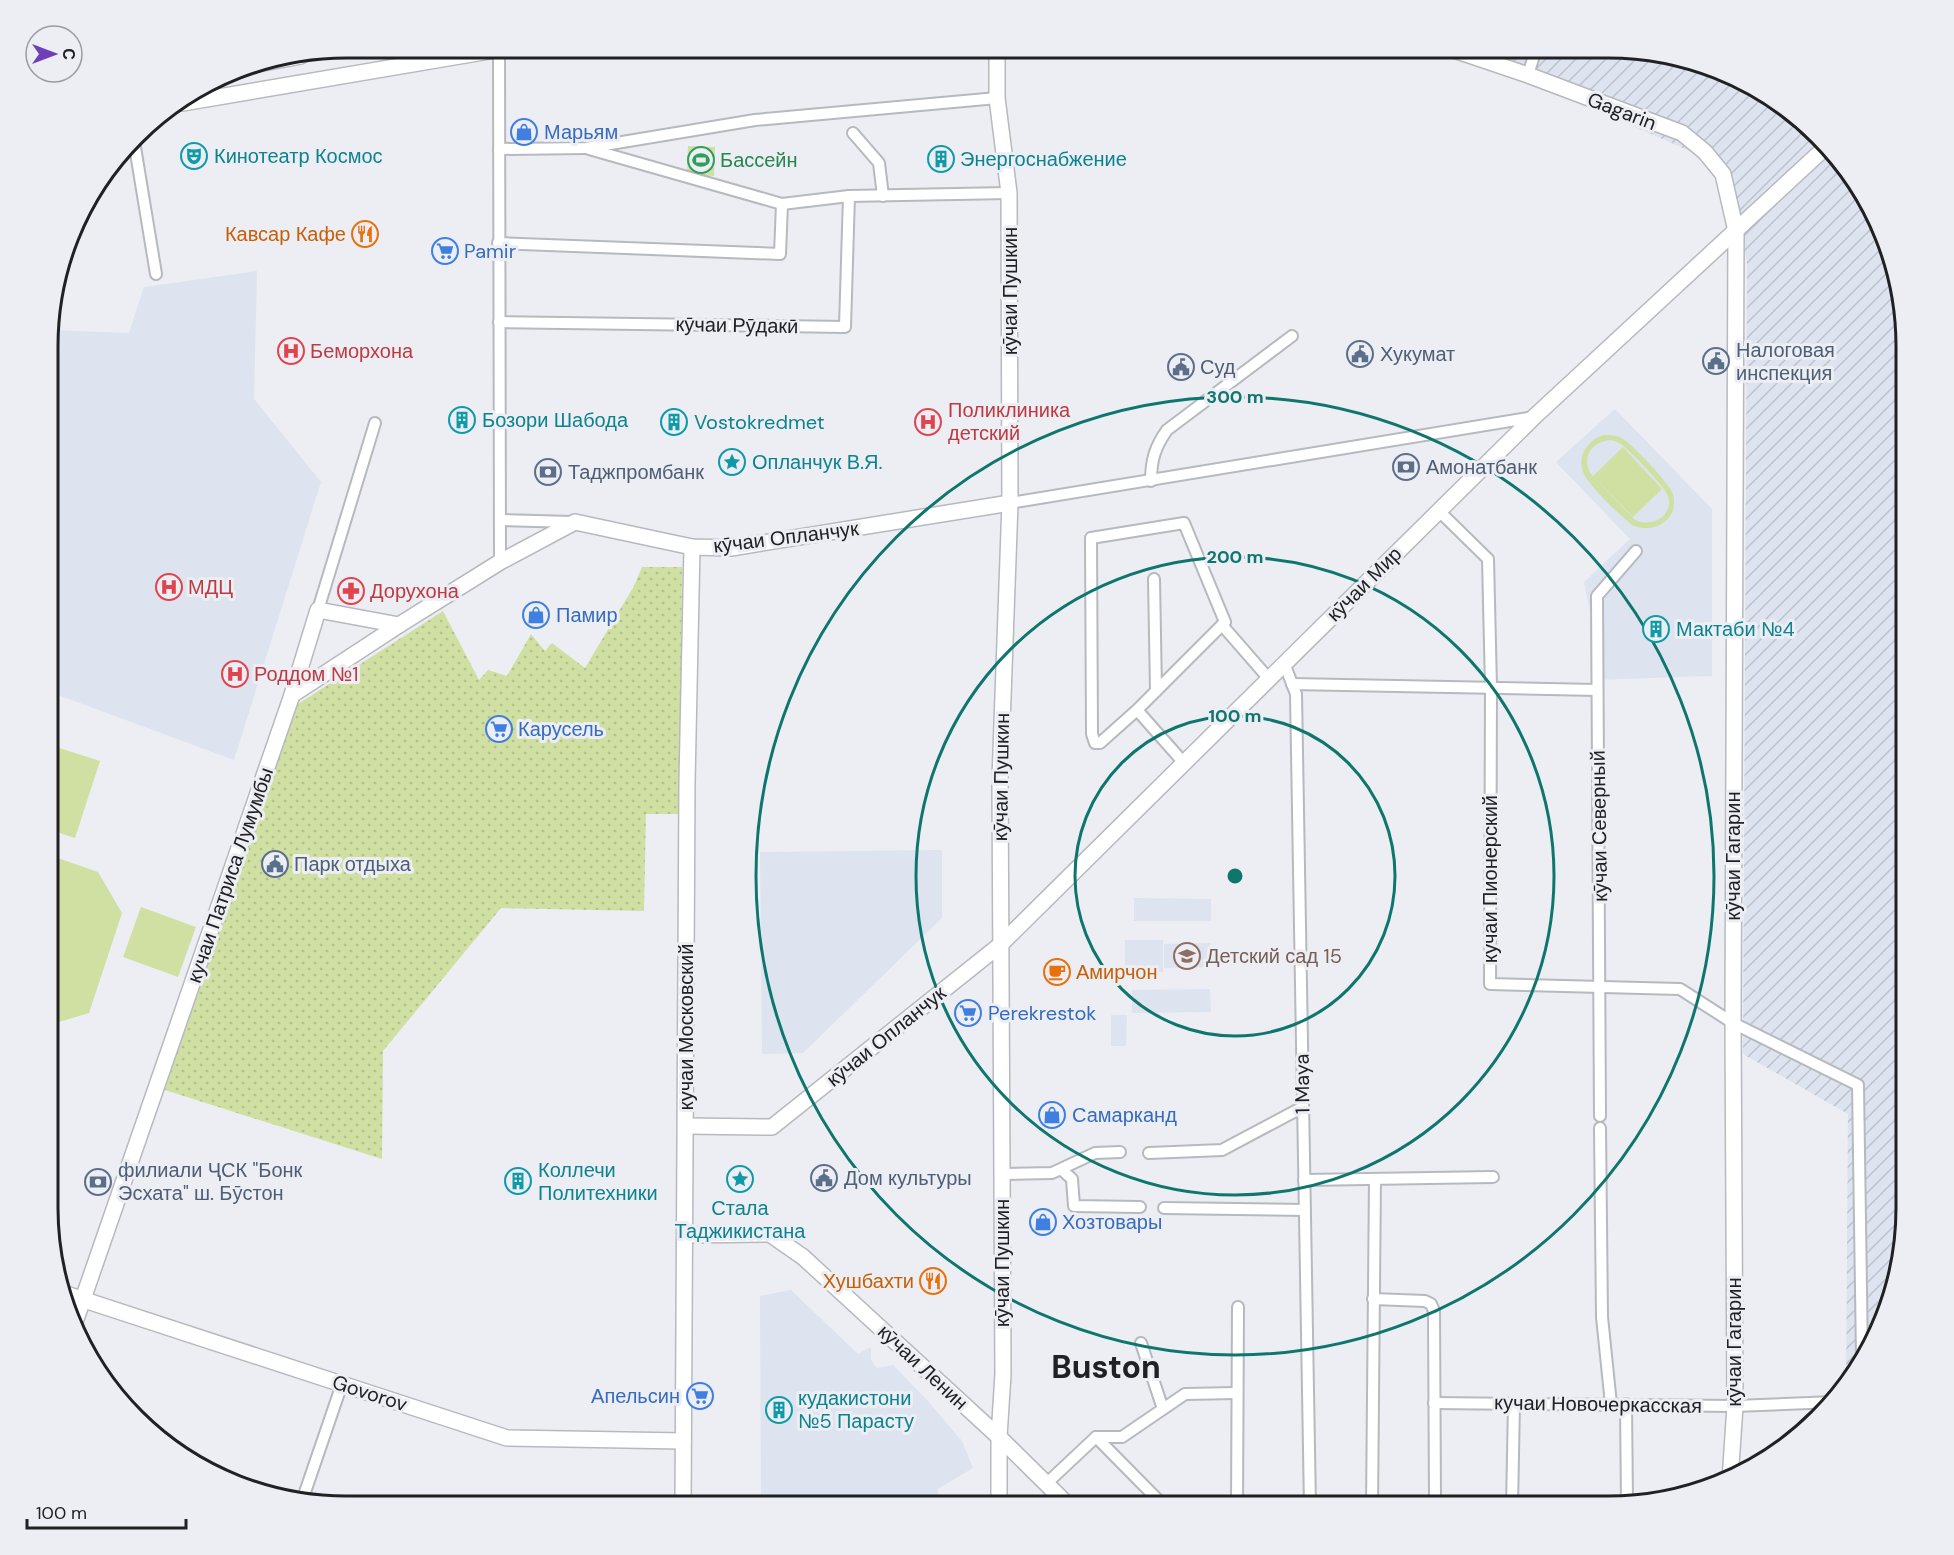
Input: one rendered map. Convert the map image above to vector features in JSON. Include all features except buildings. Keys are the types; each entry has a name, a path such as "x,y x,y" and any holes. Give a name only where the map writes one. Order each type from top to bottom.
{"street":[{"path":"206,95 445,58"},
{"path":"500,562 498,243 503,58"},
{"name":"кӯчаи Пушкин","path":"997,58 997,98 1009,193 1010,503 1000,779 1003,1374 999,1437 999,1496"},
{"name":"Gagarin","path":"1478,58 1682,134 1705,152 1723,174 1736,231"},
{"path":"1528,75 1533,58"},
{"path":"499,148 586,148 755,120 997,98"},
{"path":"854,134 879,163 883,196"},
{"path":"586,148 782,204 849,196 1009,193"},
{"path":"136,150 156,274"},
{"name":"кӯчаи Мир","path":"1000,945 1534,417 1820,152"},
{"name":"кӯчаи Рӯдакӣ","path":"499,322 845,327 849,196"},
{"path":"498,243 780,254 782,204"},
{"name":"кӯчаи Гагарин","path":"1731,1469 1735,1406 1733,1023 1736,231"},
{"path":"1151,481 1151,461 1156,445 1167,430 1292,336"},
{"path":"1010,503 1534,417"},
{"name":"кучаи Патриса Лумумбы","path":"78,1313 292,695 375,423"},
{"name":"кӯчаи Опланчук","path":"575,522 692,547 731,548 1010,503"},
{"name":"кучаи Пионерский","path":"1438,511 1488,559 1491,688 1490,984 1680,989 1733,1023 1858,1085 1862,1344"},
{"path":"500,520 575,522"},
{"path":"292,695 500,562 575,522"},
{"path":"1184,523 1225,622 1222,625 1137,710 1100,743 1095,743 1092,734 1091,538 1184,523"},
{"name":"кучаи Московский","path":"683,1496 687,782 692,547"},
{"name":"кӯчаи Северный","path":"1600,1116 1597,596 1635,551"},
{"path":"1154,579 1156,691"},
{"path":"318,610 399,625"},
{"path":"1222,625 1269,679"},
{"name":"1 Maya","path":"1284,663 1296,694 1310,1496"},
{"path":"1292,684 1597,690"},
{"path":"1137,710 1184,763"},
{"name":"кӯчаи Опланчук","path":"686,1126 772,1127 1000,945"},
{"path":"1149,1154 1222,1150 1303,1107"},
{"path":"1600,1128 1602,1317 1611,1404"},
{"path":"1002,1174 1052,1173 1095,1152 1120,1152"},
{"path":"1062,1170 1072,1179 1074,1206 1140,1207"},
{"path":"1304,1180 1493,1177"},
{"path":"1372,1496 1375,1179"},
{"path":"1164,1208 1305,1210"},
{"name":"кӯчаи Ленин","path":"685,1235 770,1234 803,1257 999,1437 1059,1496"},
{"name":"Govorov","path":"72,1296 507,1438 683,1441"},
{"path":"1373,1299 1425,1301 1431,1304 1434,1311 1435,1496"},
{"path":"1238,1307 1236,1393 1238,1496"},
{"path":"1141,1343 1163,1409"},
{"path":"305,1493 342,1384"},
{"path":"1047,1483 1096,1437 1122,1437 1185,1394 1236,1393"},
{"name":"кучаи Новочеркасская","path":"1434,1403 1735,1406 1820,1403"},
{"path":"1512,1496 1514,1403"},
{"path":"1626,1404 1627,1496"},
{"path":"1096,1437 1154,1496"}],"shaded area":[{"path":"1456,58 1627,59 1682,68 1735,88 1783,118 1824,156 1857,202 1874,236 1886,272 1893,309 1896,346 1896,1209 1893,1246 1886,1283 1874,1319 1846,1370 1848,1114 1743,1054 1747,263 1733,185 1690,151 1561,95"},
{"name":"МДЦ","path":"257,271 254,399 321,482 234,760 58,695 59,330 129,333 144,287"},
{"path":"1615,409 1712,509 1712,676 1592,680 1590,611 1584,582 1630,539 1556,462"},
{"path":"942,850 942,918 803,1053 762,1054 760,852"},
{"path":"1134,898 1211,899 1211,921 1134,921"},
{"path":"1125,940 1163,940 1163,972 1125,972"},
{"name":"Детский сад 15","path":"1210,943 1210,967 1164,968 1164,944"},
{"path":"1210,989 1211,1012 1132,1013 1132,990"},
{"path":"1111,1015 1127,1015 1126,1046 1111,1046"},
{"path":"791,1290 858,1354 871,1347 871,1360 877,1368 893,1365 962,1441 973,1468 938,1489 938,1496 761,1496 760,1296"}],"green space":[{"name":"Бассейн","path":"688,146 715,147 714,176 687,175"},
{"path":"1612,435 1628,442 1665,482 1673,494 1674,503 1669,518 1663,523 1648,528 1632,525 1589,482 1582,469 1582,456 1588,445 1598,437","holes":["1610,440 1619,443 1630,452 1665,491 1668,496 1668,509 1660,518 1648,522 1635,520 1590,473 1587,461 1590,451 1598,444"]},
{"path":"1623,447 1662,489 1633,517 1593,476"},
{"path":"642,567 682,567 680,814 646,814 644,911 501,908 383,1051 382,1159 165,1090 287,711 443,611 479,680 488,670 507,676 531,634 545,651 552,643 585,668 634,586"},
{"path":"58,748 100,761 75,838 58,833"},
{"path":"58,858 98,872 122,913 89,1013 58,1022"},
{"path":"141,907 196,927 178,977 123,957"}],"place":[{"name":"Марьям","path":"524,132"},
{"name":"Кинотеатр Космос","path":"194,156"},
{"name":"Энергоснабжение","path":"941,159"},
{"name":"Бассейн","path":"701,160"},
{"name":"Кавсар Кафе","path":"365,234"},
{"name":"Pamir","path":"445,251"},
{"name":"Беморхона","path":"291,351"},
{"name":"Хукумат","path":"1360,354"},
{"name":"Налоговая инспекция","path":"1716,361"},
{"name":"Суд","path":"1181,367"},
{"name":"Бозори Шабода","path":"462,420"},
{"name":"Vostokredmet","path":"674,422"},
{"name":"Поликлиника детский","path":"928,422"},
{"name":"Опланчук В.Я.","path":"732,462"},
{"name":"Амонатбанк","path":"1406,467"},
{"name":"Таджпромбанк","path":"548,472"},
{"name":"МДЦ","path":"169,587"},
{"name":"Дорухона","path":"351,591"},
{"name":"Памир","path":"536,615"},
{"name":"Мактаби №4","path":"1656,629"},
{"name":"Роддом №1","path":"235,674"},
{"name":"Карусель","path":"499,729"},
{"name":"Парк отдыха","path":"275,864"},
{"name":"Детский сад 15","path":"1187,956"},
{"name":"Амирчон","path":"1057,972"},
{"name":"Perekrestok","path":"968,1013"},
{"name":"Самарканд","path":"1052,1115"},
{"name":"Дом культуры","path":"824,1178"},
{"name":"Стала Таджикистана","path":"740,1179"},
{"name":"Коллечи Политехники","path":"518,1181"},
{"name":"филиали ҶСК \"Бонк Эсхата\" ш. Бӯстон","path":"98,1182"},
{"name":"Хозтовары","path":"1043,1222"},
{"name":"Хушбахти","path":"933,1281"},
{"name":"Апельсин","path":"700,1396"},
{"name":"кудакистони №5 Парасту","path":"779,1410"}],"district":[{"name":"Buston","path":"1106,1367"}]}
